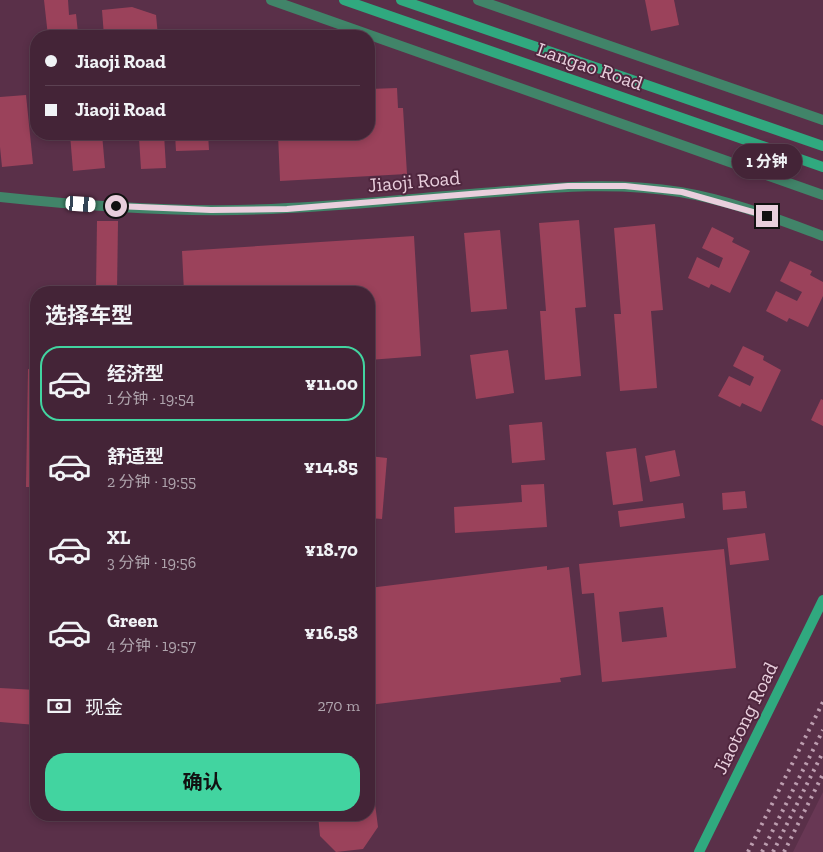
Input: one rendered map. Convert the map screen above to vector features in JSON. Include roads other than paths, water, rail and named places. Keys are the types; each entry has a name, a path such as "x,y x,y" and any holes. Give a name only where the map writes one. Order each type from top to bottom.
{"main road":[{"name":"Langao Road","path":"344,0 823,167"},
{"name":"Langao Road","path":"401,0 823,146"},
{"name":"Jiaotong Road","path":"699,852 823,600"}],"street":[{"path":"271,0 356,30"},
{"path":"478,0 823,120"},
{"path":"375,37 823,195"},
{"name":"Jiaoji Road","path":"0,197 47,202 211,210 287,209 568,186 625,186 682,192 767,216 823,236"}],"railway":[{"path":"748,852 823,702"},
{"path":"762,852 823,730"},
{"path":"773,852 823,752"},
{"path":"784,852 823,774"}]}
